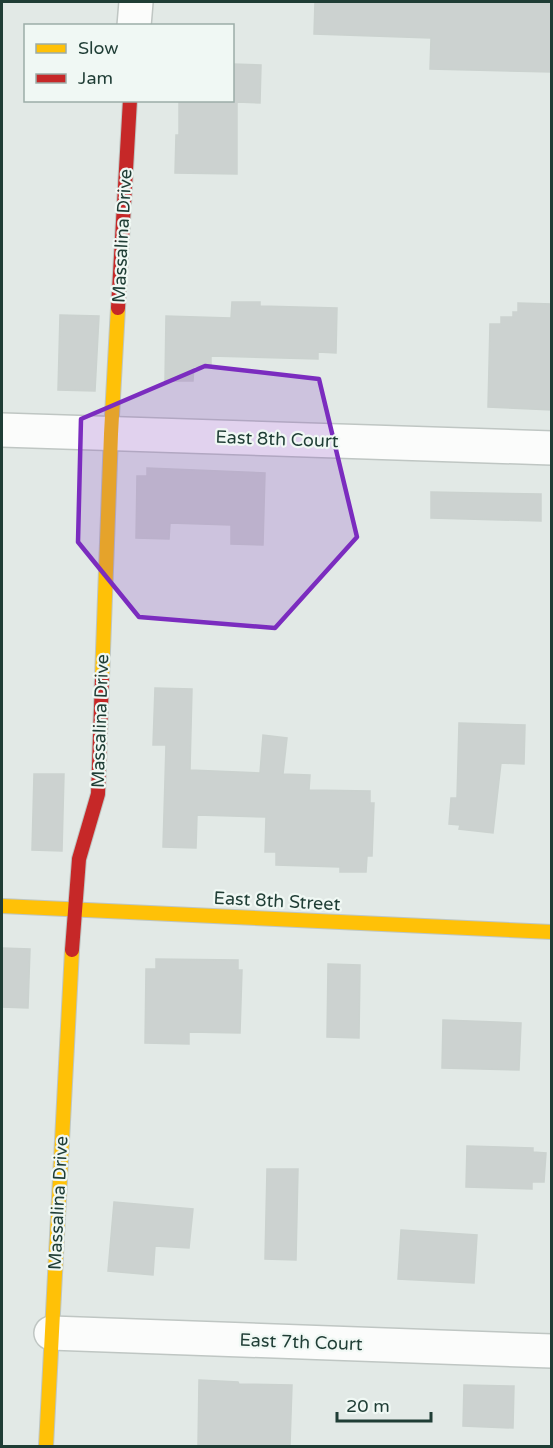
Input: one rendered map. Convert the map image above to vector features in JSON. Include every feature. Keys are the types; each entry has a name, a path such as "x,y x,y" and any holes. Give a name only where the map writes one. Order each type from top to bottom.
{"street":[{"path":"134,24 136,2"},
{"name":"Massalina Drive","path":"46,1446 74,910 79,859 98,794 111,434 130,102"},
{"name":"East 8th Court","path":"2,430 552,448"},
{"name":"East 8th Street","path":"2,906 552,932"},
{"name":"East 7th Court","path":"51,1333 552,1351"}],"highlighted area":[{"path":"205,366 319,379 357,537 275,628 139,617 78,542 81,419"}],"building":[{"path":"315,2 552,2 552,72 430,69 431,38 314,34"},
{"path":"234,64 261,65 260,103 237,102 237,174 175,173 176,135 179,135 179,102 234,102"},
{"path":"232,302 260,302 260,306 337,308 336,353 318,352 318,359 211,356 211,367 194,366 193,381 165,381 166,316 231,318"},
{"path":"518,303 552,304 552,410 488,407 490,324 501,324 501,317 513,317 513,312 518,312"},
{"path":"60,315 99,316 95,391 58,390"},
{"path":"147,468 265,473 263,545 231,544 231,525 170,523 169,539 136,538 137,476 147,476"},
{"path":"431,492 541,494 541,521 431,518"},
{"path":"155,688 192,689 190,770 260,773 263,735 287,738 283,774 310,775 309,790 370,791 370,803 374,803 372,856 367,856 366,872 340,872 340,867 276,865 276,852 265,852 266,817 197,815 196,848 163,847 166,745 153,745"},
{"path":"459,723 525,725 524,764 501,763 493,833 459,829 460,825 449,824 451,798 457,798"},
{"path":"34,774 64,774 62,851 32,850"},
{"path":"2,948 30,949 28,1008 2,1007"},
{"path":"156,959 238,960 238,970 242,970 240,1033 189,1032 189,1044 145,1043 146,969 156,969"},
{"path":"328,964 360,965 359,1038 327,1037"},
{"path":"443,1020 521,1023 519,1070 442,1068"},
{"path":"467,1146 533,1148 533,1152 546,1153 544,1182 532,1182 532,1189 466,1187"},
{"path":"267,1169 298,1169 296,1260 265,1259"},
{"path":"114,1202 193,1209 189,1248 155,1246 153,1275 108,1271"},
{"path":"401,1230 477,1235 474,1283 398,1279"},
{"path":"199,1380 238,1382 239,1384 292,1385 290,1446 198,1445"},
{"path":"464,1385 514,1386 513,1428 463,1426"}],"traffic: slow":[{"path":"102,678 118,308"},
{"path":"2,906 552,932"},
{"path":"46,1446 72,950"}],"traffic: jam":[{"path":"118,308 130,102"},
{"path":"72,950 79,859 98,794 102,678"}]}
